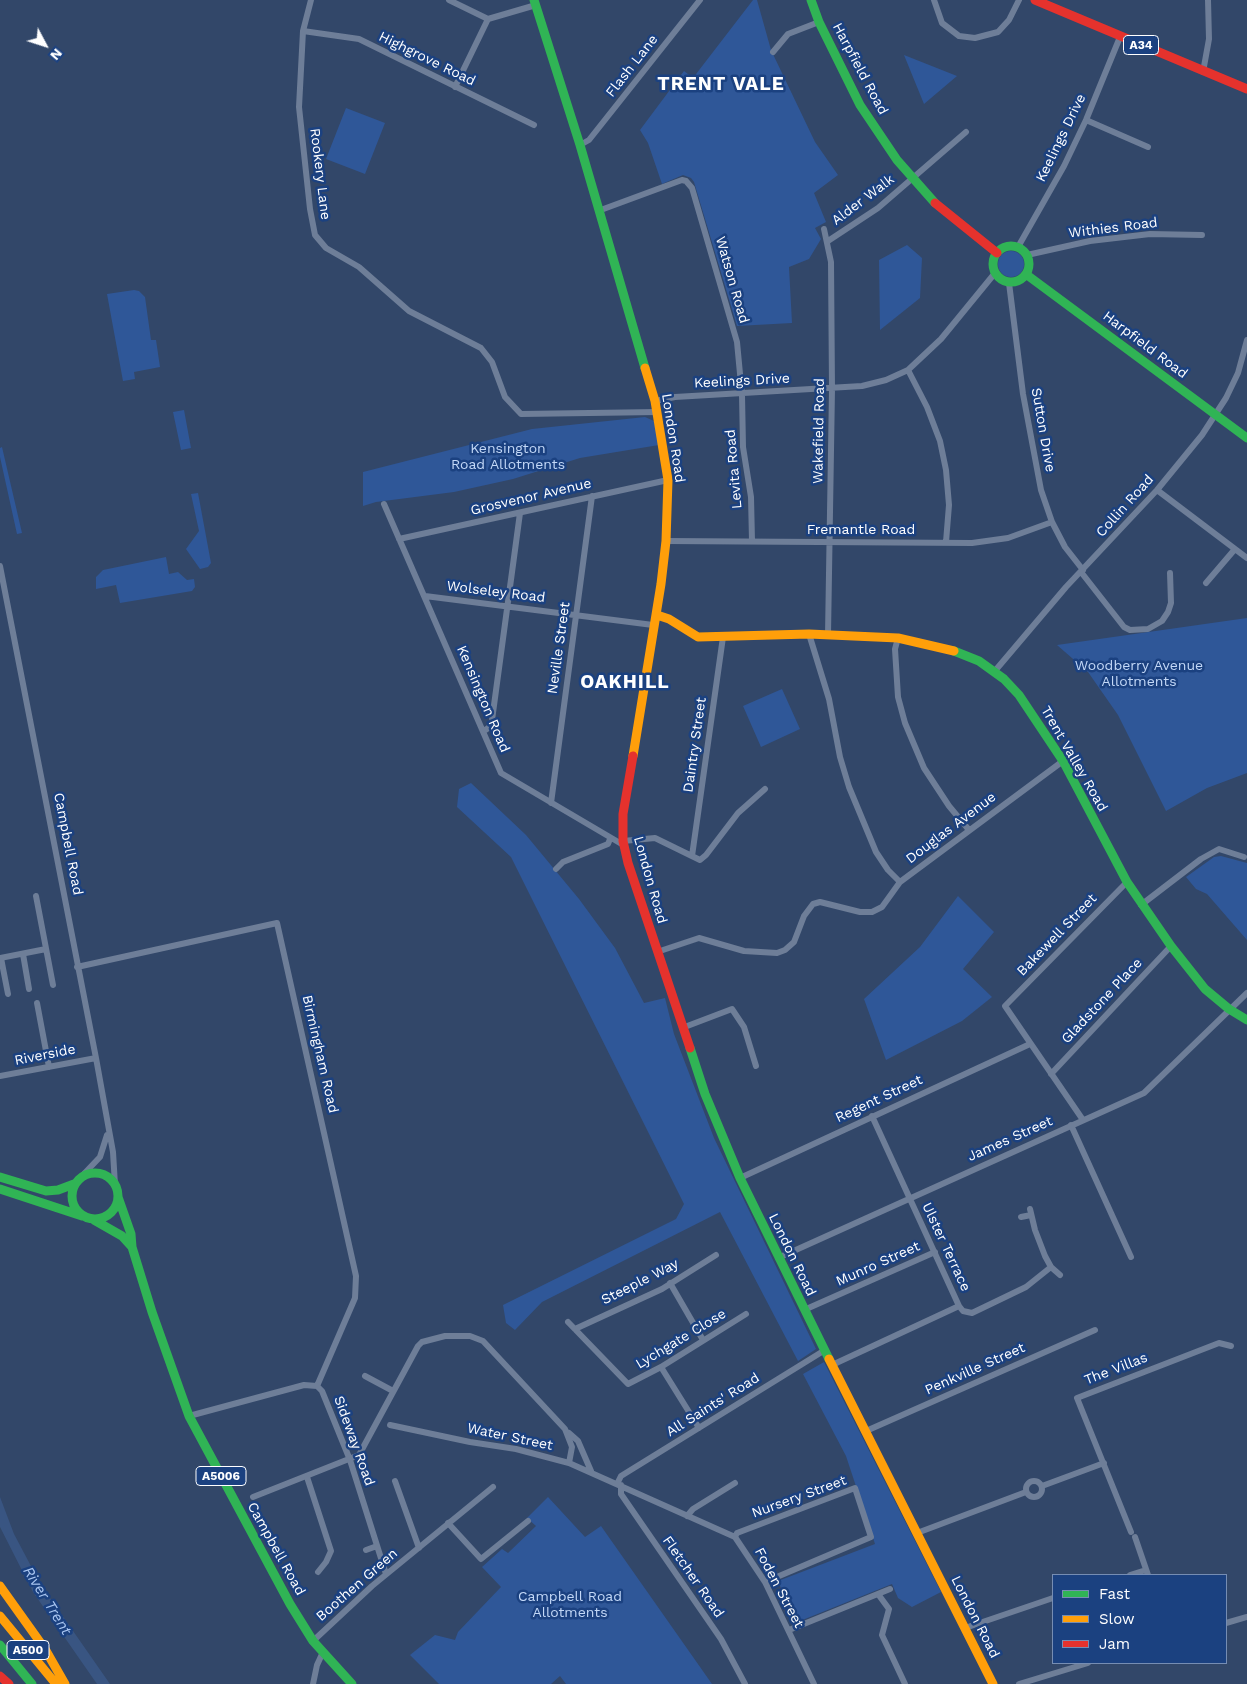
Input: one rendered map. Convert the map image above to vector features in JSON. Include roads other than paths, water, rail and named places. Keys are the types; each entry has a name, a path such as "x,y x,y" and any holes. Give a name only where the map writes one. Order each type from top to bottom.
{"main road":[{"name":"Harpfield Road","path":"812,0 819,22 860,105 897,160 932,201 996,253"},
{"name":"A34","path":"1035,0 1247,89"},
{"name":"London Road","path":"535,2 580,145 598,212 655,401 668,480 666,541 657,616 653,625 628,772 623,814 624,843 682,1028 705,1094 740,1178 778,1258 993,1684"},
{"path":"1005,247 1018,247 1027,255 1029,268 1027,275 1016,282 1009,283 999,278 995,273 994,259 996,253 1005,247"},
{"name":"Harpfield Road","path":"1027,275 1247,438"},
{"name":"Trent Valley Road","path":"657,616 669,619 698,637 809,634 898,638 945,648 979,661 1019,694 1063,761 1127,882 1171,946 1205,989 1229,1009 1247,1020"},
{"path":"0,1177 46,1191 58,1190 91,1173 99,1173 110,1178 115,1185 118,1197 112,1212 105,1217 94,1220"},
{"path":"78,1180 71,1198 73,1206 83,1216"},
{"path":"0,1189 94,1220 122,1236 132,1247"},
{"name":"Campbell Road","path":"118,1197 131,1234 132,1247 152,1312 189,1416 244,1521 313,1641 352,1684"},
{"path":"0,1586 45,1650 65,1684"},
{"name":"A500","path":"0,1616 56,1684"},
{"name":"A500","path":"0,1645 32,1684"},
{"path":"0,1676 9,1684"}],"street":[{"name":"Rookery Lane","path":"311,0 304,31 299,107 310,209 315,235 326,248 359,267 409,311 481,348 492,362 505,398 521,414 658,412"},
{"path":"449,0 457,2 488,20"},
{"name":"Flash Lane","path":"580,145 589,140 700,0"},
{"path":"934,0 942,23 959,36 975,38 998,32 1009,20 1019,0"},
{"path":"1203,72 1209,39 1208,0"},
{"path":"455,87 488,20 535,2"},
{"path":"773,52 788,34 819,22"},
{"name":"Highgrove Road","path":"304,31 359,40 534,125"},
{"name":"Keelings Drive","path":"1018,247 1064,166 1086,120 1120,37"},
{"path":"1086,120 1148,147"},
{"name":"Alder Walk","path":"828,241 878,208 966,132"},
{"name":"Watson Road","path":"598,212 686,180 692,188 737,342 742,395"},
{"name":"Wakefield Road","path":"824,229 831,262 832,389 828,635"},
{"name":"Withies Road","path":"1027,255 1090,241 1142,235 1202,235"},
{"name":"Keelings Drive","path":"655,401 674,397 832,389 862,386 886,380 908,370 941,339 995,273"},
{"name":"Sutton Drive","path":"1009,283 1031,446 1043,498 1052,522 1065,547 1124,627 1130,630 1148,629 1162,621 1171,603 1170,573"},
{"name":"Collin Road","path":"994,672 1082,571 1157,490 1216,415 1238,373 1247,340"},
{"path":"908,370 927,407 940,440 946,470 949,505 946,542"},
{"name":"Levita Road","path":"742,395 743,447 751,497 752,541"},
{"name":"Grosvenor Avenue","path":"399,538 668,480"},
{"path":"1157,490 1247,558"},
{"name":"Neville Street","path":"551,803 592,496"},
{"name":"Kensington Road","path":"384,504 501,773 610,839 624,843"},
{"path":"484,731 491,726 492,720 520,513"},
{"name":"Fremantle Road","path":"666,541 989,541 1008,538 1052,522"},
{"path":"1206,583 1234,549"},
{"name":"Campbell Road","path":"0,566 96,1058 113,1152 115,1185"},
{"name":"Wolseley Road","path":"424,596 653,625"},
{"name":"Douglas Avenue","path":"809,634 829,699 840,757 849,787 876,852 888,870 900,882 1063,761"},
{"name":"Daintry Street","path":"692,856 723,637"},
{"path":"898,638 896,649 898,697 904,722 928,774 949,806 969,830"},
{"path":"624,843 655,838 673,845 700,860 704,858 738,813 765,789"},
{"path":"556,869 563,862 608,844 610,839"},
{"path":"1141,905 1201,859 1219,849 1244,857"},
{"path":"657,952 699,938 744,951 777,953 785,950 794,942 804,916 813,904 820,902 860,912 872,912 882,907 900,882"},
{"name":"Bakewell Street","path":"1030,1044 1005,1006 1127,882"},
{"path":"36,896 53,985"},
{"name":"Birmingham Road","path":"77,967 277,923 356,1276 355,1298 317,1386"},
{"name":"Gladstone Place","path":"1051,1074 1171,946"},
{"path":"8,994 1,958 46,949"},
{"path":"22,954 29,989"},
{"name":"James Street","path":"778,1258 1144,1093 1247,993"},
{"path":"37,1003 49,1067"},
{"path":"682,1028 732,1009 744,1027 756,1066"},
{"path":"1030,1044 1082,1120"},
{"name":"Regent Street","path":"740,1178 1030,1044"},
{"name":"Riverside","path":"0,1075 96,1058"},
{"name":"Ulster Terrace","path":"872,1116 959,1306"},
{"path":"1071,1125 1131,1257"},
{"name":"Campbell Road","path":"78,1180 100,1157 106,1143 108,1129"},
{"path":"1021,1217 1030,1212 1034,1230 1051,1267 1060,1275"},
{"name":"Munro Street","path":"804,1310 935,1252"},
{"name":"Steeple Way","path":"574,1329 670,1283 716,1255"},
{"path":"832,1365 959,1306 963,1311 972,1313 1026,1287 1051,1267"},
{"path":"670,1283 703,1340"},
{"name":"Lychgate Close","path":"574,1329 628,1384 661,1367 746,1314"},
{"path":"568,1322 574,1329"},
{"name":"Penkville Street","path":"866,1431 1095,1330"},
{"path":"253,1497 350,1460 362,1451 393,1391 422,1342 445,1336 470,1336 483,1341 578,1441 591,1471"},
{"name":"The Villas","path":"1147,1573 1077,1398 1219,1343 1231,1346"},
{"name":"All Saints' Road","path":"619,1484 622,1476 825,1350"},
{"path":"661,1367 699,1428"},
{"path":"365,1376 393,1391"},
{"name":"Sideway Road","path":"189,1416 304,1385 317,1386 322,1391 350,1460 386,1574"},
{"name":"Water Street","path":"390,1425 470,1442 516,1449 569,1463 619,1484"},
{"path":"565,1429 572,1447 569,1463"},
{"path":"1042,1486 1104,1463"},
{"path":"307,1477 331,1551 326,1562 318,1572"},
{"name":"Boothen Green","path":"395,1481 419,1548"},
{"path":"1036,1481 1042,1486 1042,1491 1037,1497 1030,1496 1026,1492 1026,1486 1030,1482 1036,1481"},
{"path":"687,1516 692,1510 735,1483"},
{"name":"Foden Street","path":"619,1484 739,1540 765,1582 814,1684"},
{"name":"Fletcher Road","path":"619,1484 621,1494 721,1639 745,1684"},
{"name":"Boothen Green","path":"313,1641 386,1574 493,1487"},
{"name":"Nursery Street","path":"734,1537 855,1488 871,1537 765,1582"},
{"path":"917,1533 1026,1492"},
{"path":"448,1523 481,1559 528,1521"},
{"path":"366,1550 377,1546"},
{"path":"789,1630 890,1589"},
{"path":"878,1594 889,1609 882,1636 905,1684"},
{"path":"965,1628 1052,1598"},
{"path":"1227,1623 1247,1617"},
{"path":"313,1684 317,1665 323,1652"},
{"path":"1019,1684 1085,1664"}],"water":[{"name":"River Trent","path":"0,1497 14,1534 41,1585 110,1684 97,1684 33,1592 0,1527"}],"district":[{"name":"TRENT VALE","path":"721,84"},
{"name":"OAKHILL","path":"625,682"}],"park label":[{"name":"Kensington Road Allotments","path":"508,458"},
{"name":"Woodberry Avenue Allotments","path":"1139,674"},
{"name":"Campbell Road Allotments","path":"570,1605"}]}
